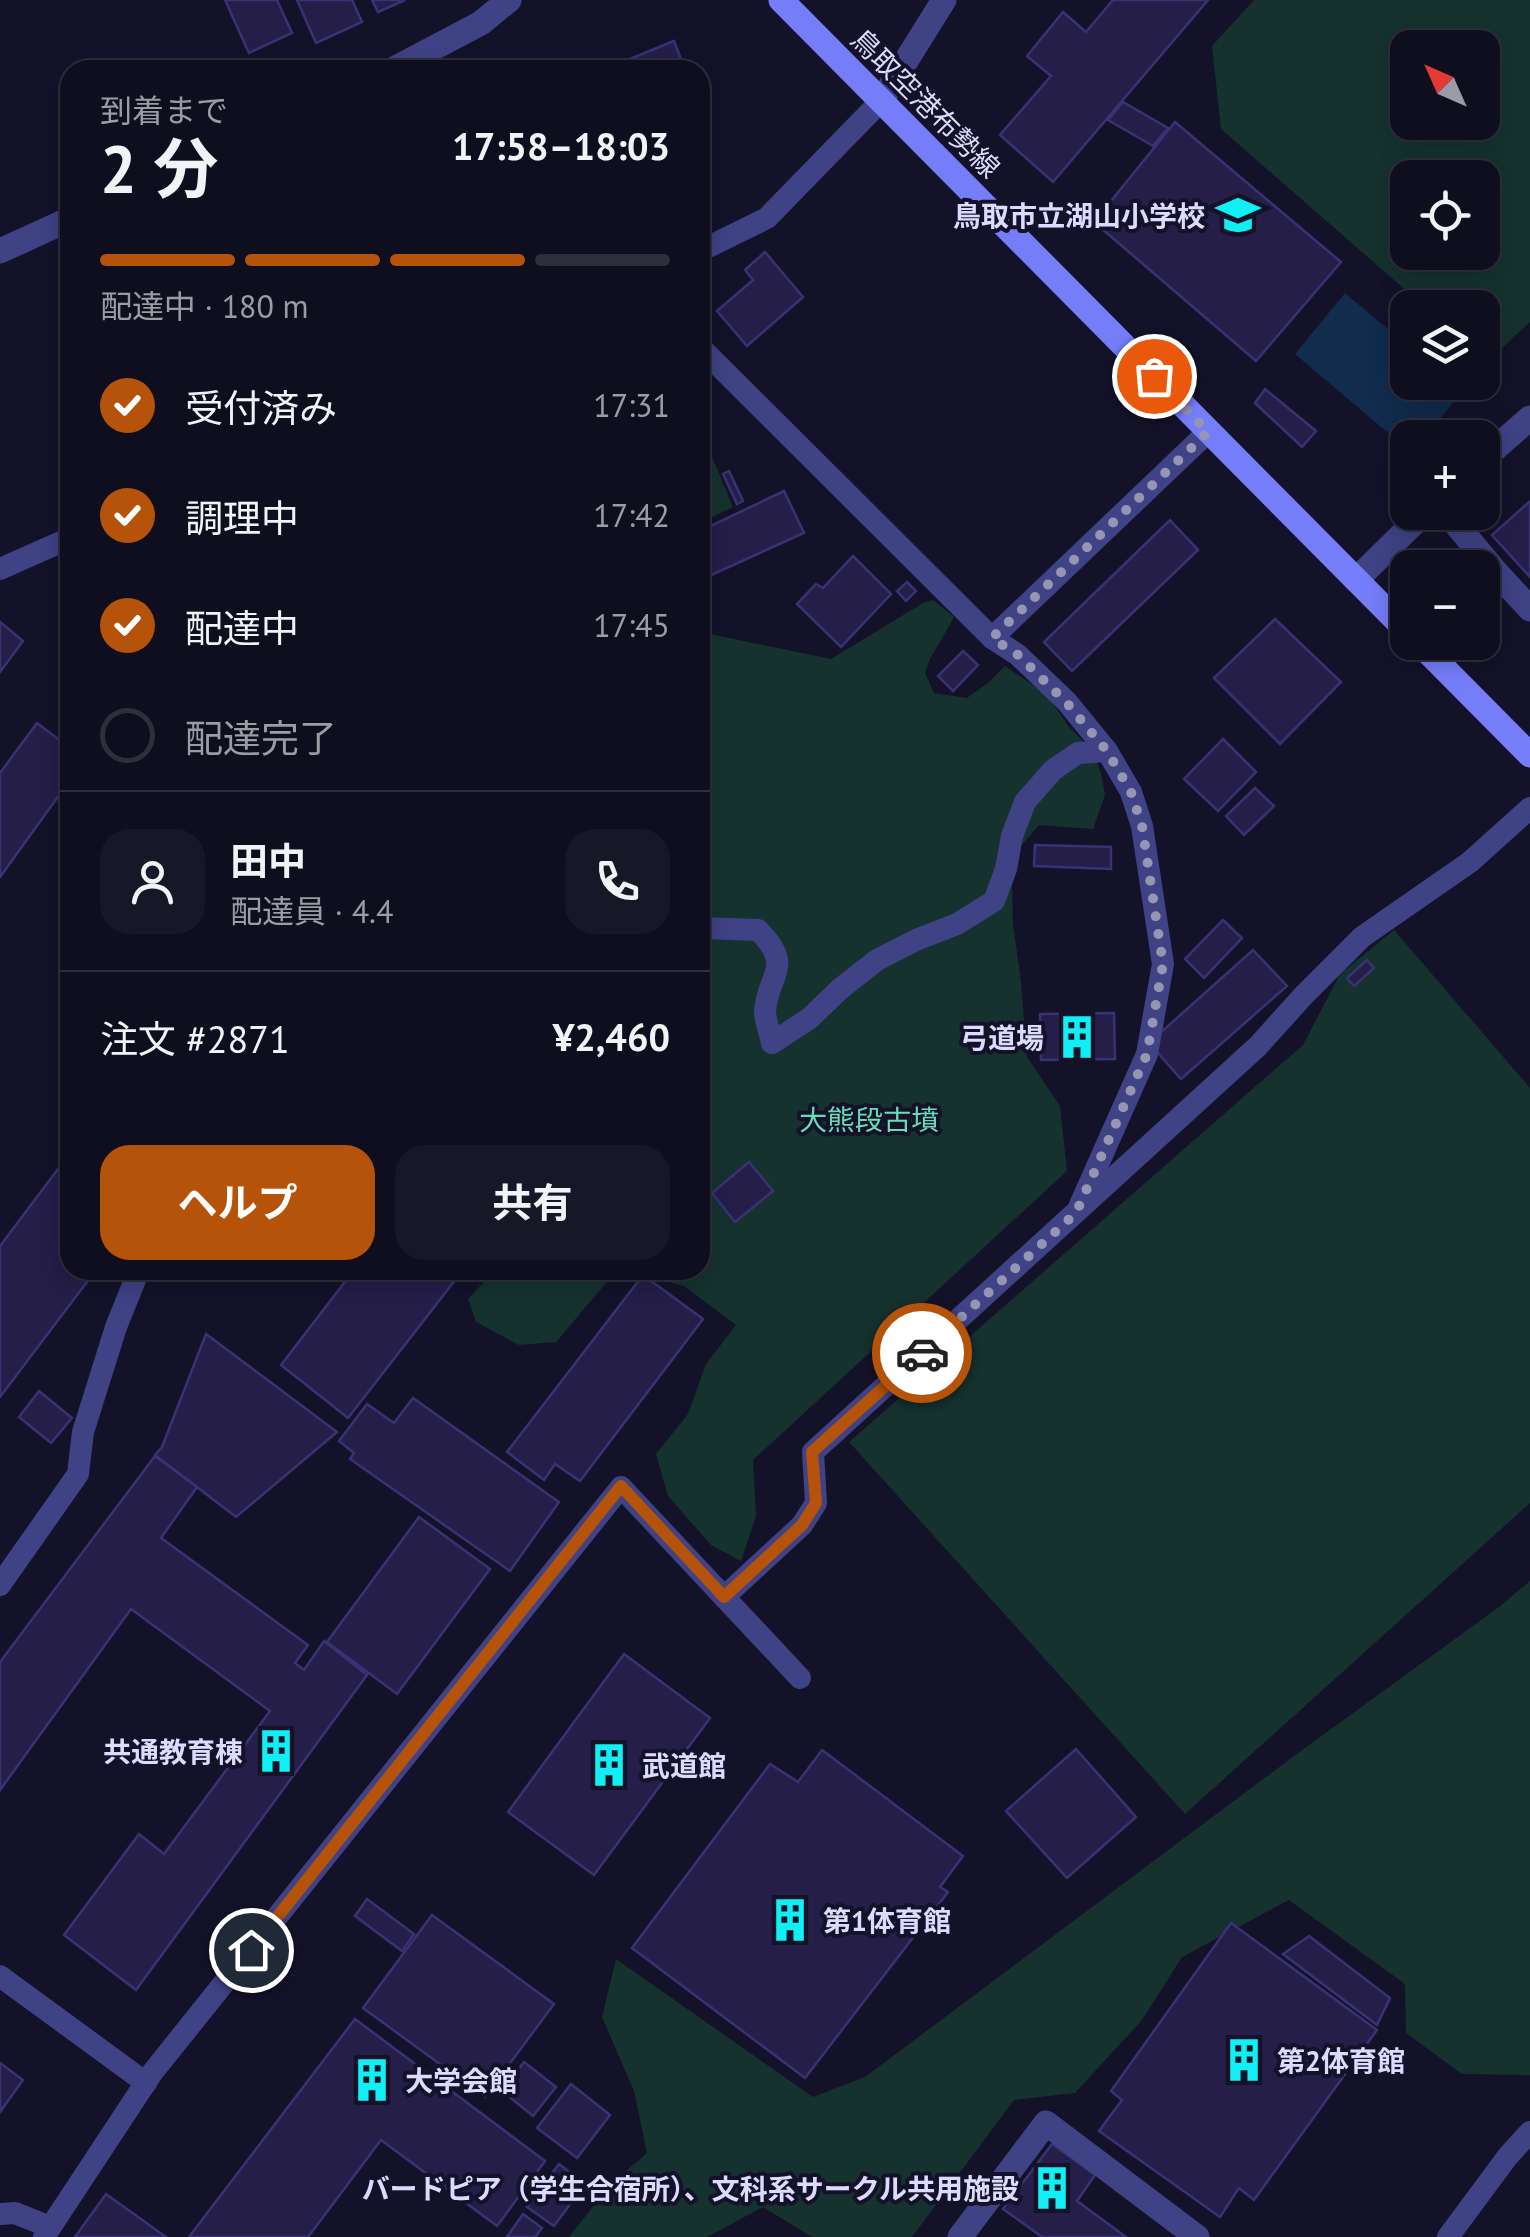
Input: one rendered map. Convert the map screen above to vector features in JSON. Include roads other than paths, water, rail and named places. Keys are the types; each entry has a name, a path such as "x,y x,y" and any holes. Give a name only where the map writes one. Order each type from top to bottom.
{"main road":[{"name":"鳥取空港布勢線","path":"781,0 1390,614"},
{"path":"1436,660 1530,756"}],"street":[{"path":"425,60 510,0"},
{"path":"881,101 944,0"},
{"path":"0,251 60,224"},
{"path":"1500,444 1530,418"},
{"path":"1356,580 1407,530"},
{"path":"1461,530 1530,610"},
{"path":"960,2237 1046,2124 1197,2237"}],"lane":[{"path":"710,247 767,218 881,101"},
{"path":"710,357 992,638 1018,655 1066,702 1107,751 1131,792 1142,826 1163,964 1147,1054 1076,1213"},
{"path":"992,638 1208,432"},
{"path":"0,570 60,543"},
{"path":"710,928 758,930 772,944 778,966 765,1012 772,1043 810,1018 840,988 877,960 958,924 994,901 1026,802 1053,770 1078,752 1107,751"},
{"path":"724,1597 802,1525 816,1503 812,1452 1258,1046 1362,937 1470,862 1530,808"},
{"path":"0,1584 78,1474 83,1432 135,1280"},
{"path":"0,2214 15,2213 47,2232 146,2083 621,1486 800,1678"},
{"path":"0,1976 146,2083"},
{"path":"1448,2237 1530,2132"}],"water":[{"path":"1345,293 1390,331 1390,400 1455,400 1438,420 1390,420 1390,435 1295,354"}],"place":[{"name":"鳥取市立湖山小学校","path":"1238,215"},
{"name":"弓道場","path":"1077,1037"},
{"name":"共通教育棟","path":"276,1751"},
{"name":"武道館","path":"609,1765"},
{"name":"第1体育館","path":"790,1920"},
{"name":"第2体育館","path":"1244,2060"},
{"name":"大学会館","path":"372,2080"},
{"name":"バードピア（学生合宿所）、文科系サークル共用施設","path":"1052,2188"}],"park label":[{"name":"大熊段古墳","path":"869,1119"}]}
